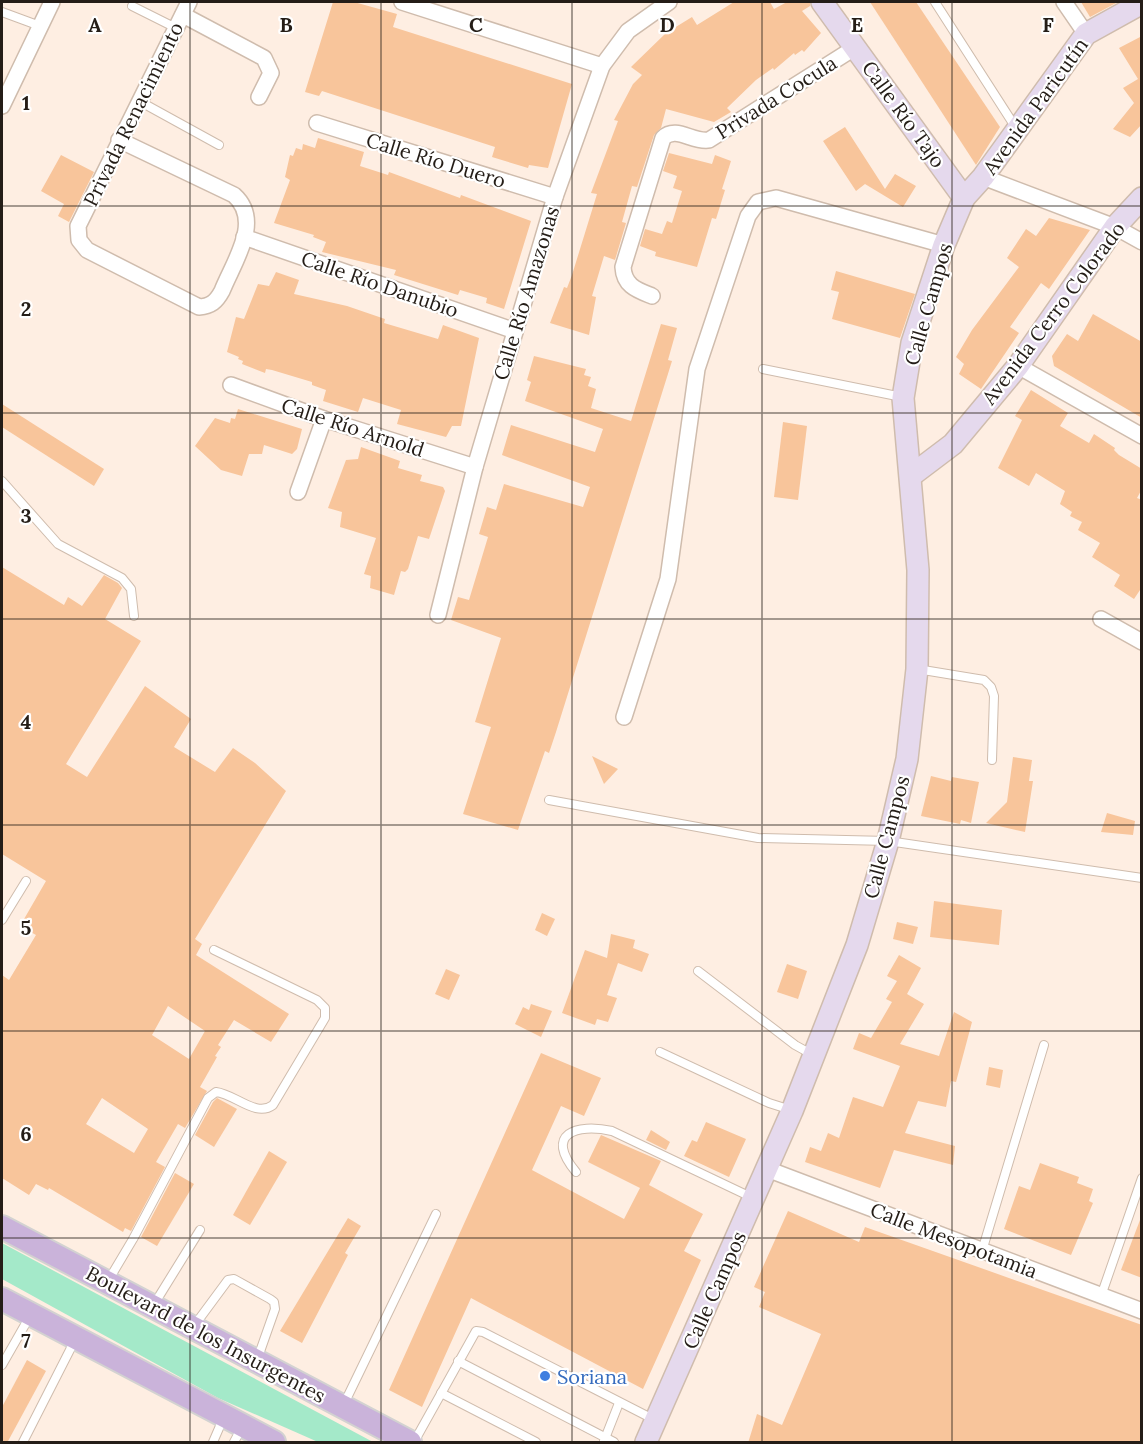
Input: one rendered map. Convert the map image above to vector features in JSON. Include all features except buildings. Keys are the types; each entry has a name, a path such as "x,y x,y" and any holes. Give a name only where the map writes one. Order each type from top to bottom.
{"main road":[{"name":"Boulevard de los Insurgentes","path":"2,1227 412,1443"},
{"path":"2,1299 234,1428 274,1443"}],"street":[{"path":"2,106 52,2"},
{"path":"402,2 602,66"},
{"name":"Calle Río Amazonas","path":"438,615 475,467 555,197 602,66 628,31 669,2"},
{"name":"Calle Río Tajo","path":"822,2 964,198"},
{"path":"1064,2 1086,34"},
{"name":"Avenida Paricutín","path":"964,198 983,177 1086,34 1142,3"},
{"path":"183,15 264,58 271,73 259,97"},
{"name":"Privada Renacimiento","path":"183,15 78,226 79,240 87,250 199,307 207,307 216,301 244,237"},
{"name":"Privada Cocula","path":"652,296 629,285 624,277 623,267 663,138 668,133 674,132 709,140 856,47"},
{"name":"Calle Río Duero","path":"317,123 555,197"},
{"path":"119,140 234,195 243,203 247,212 249,225 244,237"},
{"path":"983,177 1115,227 1142,242"},
{"path":"624,717 668,579 697,369 748,216 758,202 776,198 944,245"},
{"name":"Calle Campos","path":"646,1443 792,1111 857,945 888,841 907,759 917,669 918,570 912,475 903,398 912,343 944,245 964,198"},
{"name":"Avenida Cerro Colorado","path":"912,475 953,444 1018,366 1115,227 1142,198"},
{"name":"Calle Río Danubio","path":"244,237 515,331"},
{"path":"1018,366 1142,436"},
{"name":"Calle Río Arnold","path":"231,386 324,419 475,467"},
{"path":"298,492 324,419"},
{"path":"1101,619 1142,642"},
{"name":"Calle Mesopotamia","path":"767,1169 1142,1311"}],"lane":[{"path":"935,2 1017,130"},
{"path":"132,6 183,15"},
{"path":"2,12 40,26"},
{"path":"139,101 219,145"},
{"path":"763,369 903,398"},
{"path":"2,481 58,544 122,579 131,589 134,616"},
{"path":"917,669 984,680 991,687 994,696 992,760"},
{"path":"549,800 758,838 888,841 1142,878"},
{"path":"2,920 26,881"},
{"path":"107,1283 208,1098 216,1092 226,1093 260,1111 267,1110 273,1105 325,1018 325,1008 317,1000 214,950"},
{"path":"698,971 795,1045 814,1056"},
{"path":"982,1251 1044,1045"},
{"path":"660,1052 769,1103 792,1111"},
{"path":"576,1172 567,1161 562,1147 566,1135 576,1128 592,1126 612,1131 754,1199"},
{"path":"1101,1296 1142,1178"},
{"path":"344,1406 436,1214"},
{"path":"152,1307 200,1230"},
{"path":"193,1328 223,1285 228,1280 234,1279 274,1302 275,1309 256,1362"},
{"path":"2,1365 31,1314"},
{"path":"412,1443 476,1331 483,1332 656,1420"},
{"path":"23,1443 75,1338"},
{"path":"458,1361 605,1441 614,1443"},
{"path":"441,1393 536,1443"},
{"path":"605,1441 619,1403"},
{"path":"213,1443 234,1428"}],"green space":[{"path":"2,1243 373,1442 318,1442 218,1398 2,1279"}],"place":[{"name":"Soriana","path":"545,1376"}]}
